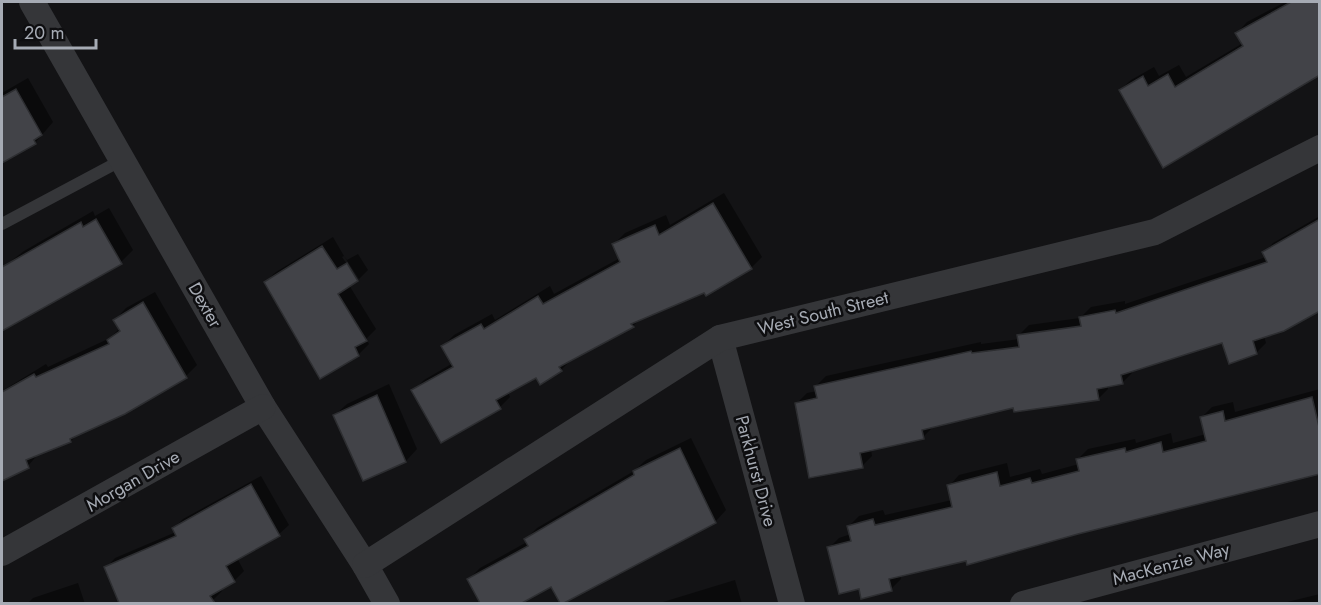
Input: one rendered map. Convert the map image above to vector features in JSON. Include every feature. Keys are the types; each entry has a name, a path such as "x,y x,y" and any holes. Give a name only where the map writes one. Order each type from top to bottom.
{"street":[{"name":"Dexter","path":"32,2 263,406 387,603"},
{"name":"West South Street","path":"365,565 720,338 1155,232 1320,148"},
{"name":"Parkhurst Drive","path":"720,338 792,603"},
{"name":"Morgan Drive","path":"2,553 263,406"},
{"name":"MacKenzie Way","path":"1023,603 1320,524"}],"lane":[{"path":"2,224 122,160"}],"building":[{"path":"1291,2 1320,2 1320,75 1163,168 1119,90 1143,76 1148,86 1168,74 1175,87 1243,46 1235,33"},
{"path":"16,89 42,135 34,140 36,144 2,163 2,97"},
{"path":"713,203 752,269 706,296 704,293 631,324 634,327 559,367 562,371 540,385 536,378 496,400 501,409 441,443 411,390 453,367 441,346 481,324 484,329 538,296 543,304 620,262 612,244 655,225 659,235"},
{"path":"96,219 122,264 2,331 2,267 81,222 83,227"},
{"path":"1320,219 1320,311 1284,331 1253,341 1257,354 1229,364 1222,343 1121,375 1123,384 1097,389 1099,400 1014,412 1013,408 922,430 924,439 860,453 863,468 809,478 795,403 817,398 814,386 971,351 972,353 1019,347 1017,335 1081,326 1079,317 1115,310 1116,313 1267,262 1262,252"},
{"path":"322,246 337,269 347,263 358,281 338,294 367,341 355,347 359,356 320,379 264,282"},
{"path":"143,302 187,378 125,414 70,439 71,442 26,460 29,468 2,481 2,392 34,374 36,377 109,344 107,340 120,331 113,320"},
{"path":"377,395 406,462 363,481 333,415"},
{"path":"1312,397 1320,431 1320,474 1078,534 967,565 966,561 889,579 892,591 861,599 859,589 839,594 827,547 851,541 847,526 873,519 875,525 952,507 947,485 997,472 1000,486 1030,478 1032,483 1079,471 1076,459 1125,448 1126,452 1161,442 1163,452 1206,441 1200,417 1223,411 1225,421"},
{"path":"680,448 716,523 564,603 560,603 551,587 522,603 480,603 467,579 528,546 524,539 634,475 633,471"},
{"path":"251,484 280,536 226,566 235,582 210,596 215,603 119,603 104,567 176,536 172,528"}]}
